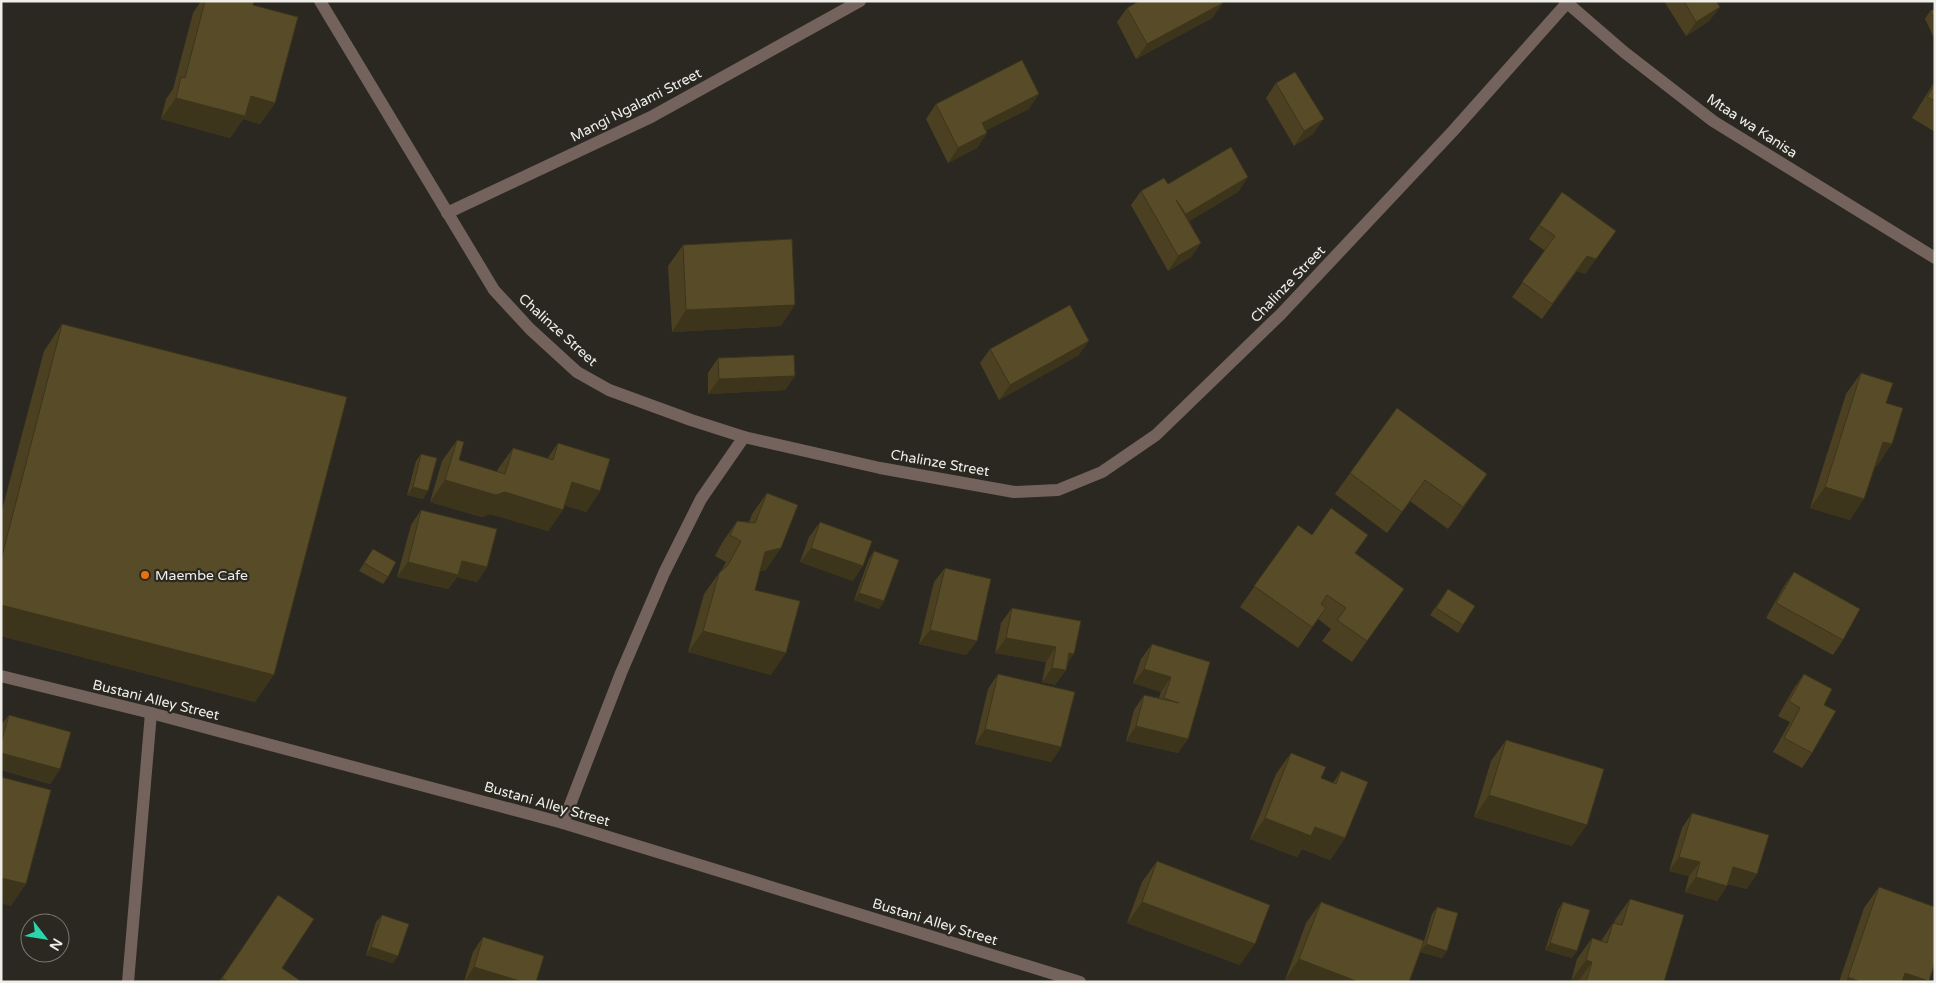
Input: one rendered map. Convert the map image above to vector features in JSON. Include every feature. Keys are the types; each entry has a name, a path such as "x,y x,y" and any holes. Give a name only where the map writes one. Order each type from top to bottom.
{"street":[{"name":"Chalinze Street","path":"320,1 494,290 530,328 577,372 609,390 744,437 880,468 1014,492 1058,490 1102,472 1156,435 1281,314 1453,131 1566,2"},
{"name":"Mangi Ngalami Street","path":"447,213 651,117 860,1"},
{"name":"Mtaa wa Kanisa","path":"1566,2 1624,52 1713,121 1935,258"},
{"path":"562,823 621,673 664,573 701,499 744,437"},
{"name":"Bustani Alley Street","path":"1,676 151,713 562,823 1080,982"},
{"path":"128,982 151,713"}],"building":[{"path":"205,1 254,1 253,5 298,17 275,103 251,96 245,116 176,98 181,77 185,78"},
{"path":"1139,1 1222,1 1223,3 1147,44 1127,8"},
{"path":"1684,1 1716,1 1720,7 1696,22"},
{"path":"1935,9 1935,21 1930,11"},
{"path":"1022,60 1039,94 982,123 987,133 958,148 936,104"},
{"path":"1295,72 1324,119 1304,131 1276,83"},
{"path":"1935,84 1935,101 1927,97"},
{"path":"1231,147 1248,177 1186,214 1176,200 1201,243 1178,256 1141,191 1164,178 1168,184"},
{"path":"1562,192 1616,231 1596,259 1587,256 1552,304 1522,282 1555,236 1539,225"},
{"path":"792,239 795,305 686,310 683,245"},
{"path":"1070,305 1089,341 1010,385 990,349"},
{"name":"Maembe Cafe","path":"62,324 347,397 274,675 1,605 1,560"},
{"path":"794,355 795,376 719,379 718,358"},
{"path":"1861,373 1893,383 1886,403 1903,408 1892,444 1883,442 1864,499 1825,487"},
{"path":"1397,408 1487,474 1463,507 1425,480 1402,512 1350,473"},
{"path":"457,440 464,442 459,460 505,474 513,448 553,460 558,443 610,459 600,491 572,482 563,510 505,492 496,495 445,480"},
{"path":"421,454 437,458 428,491 413,487"},
{"path":"767,493 798,505 781,548 765,552 755,590 800,601 786,653 703,631 719,573 728,565 741,541 730,535 737,521 755,523"},
{"path":"1331,508 1368,535 1355,553 1404,589 1367,641 1337,620 1346,608 1327,595 1321,604 1326,608 1312,627 1254,586 1298,525 1312,535"},
{"path":"421,510 497,529 487,567 462,561 458,575 408,562"},
{"path":"820,522 872,541 863,566 811,548"},
{"path":"373,549 396,562 388,577 364,563"},
{"path":"874,551 899,560 884,601 859,593"},
{"path":"945,568 991,579 977,641 930,630"},
{"path":"1794,572 1860,609 1843,640 1776,603"},
{"path":"1448,589 1475,606 1463,625 1436,608"},
{"path":"1012,608 1081,621 1074,654 1069,653 1066,670 1052,668 1056,647 1006,638"},
{"path":"1152,644 1210,662 1188,739 1136,726 1144,695 1179,703 1164,698 1171,677 1144,669"},
{"path":"998,674 1075,692 1061,747 985,729"},
{"path":"1804,674 1832,689 1824,705 1836,711 1812,753 1784,738 1800,708 1789,701"},
{"path":"9,715 71,732 60,769 1,753 1,743"},
{"path":"1506,740 1604,769 1587,825 1489,795"},
{"path":"1291,753 1326,767 1321,778 1336,784 1341,771 1368,782 1345,838 1315,827 1311,836 1265,818"},
{"path":"1,777 51,790 26,884 1,878"},
{"path":"1692,813 1769,835 1757,874 1733,867 1727,886 1696,877 1700,862 1679,857"},
{"path":"1157,861 1270,905 1255,944 1142,902"},
{"path":"1879,887 1935,907 1935,962 1929,981 1905,973 1902,982 1861,982 1848,977"},
{"path":"278,895 314,919 282,968 302,982 229,982 222,978"},
{"path":"1630,899 1684,915 1664,982 1586,982 1592,962 1586,960 1592,938 1607,943 1613,923 1622,925"},
{"path":"1321,902 1424,941 1409,982 1359,982 1299,959"},
{"path":"1563,902 1590,910 1577,951 1550,943"},
{"path":"1437,907 1458,913 1447,951 1426,944"},
{"path":"382,915 409,924 398,956 371,947"},
{"path":"483,937 544,956 536,982 523,982 474,967"}],"place":[{"name":"Maembe Cafe","path":"145,575"}]}
